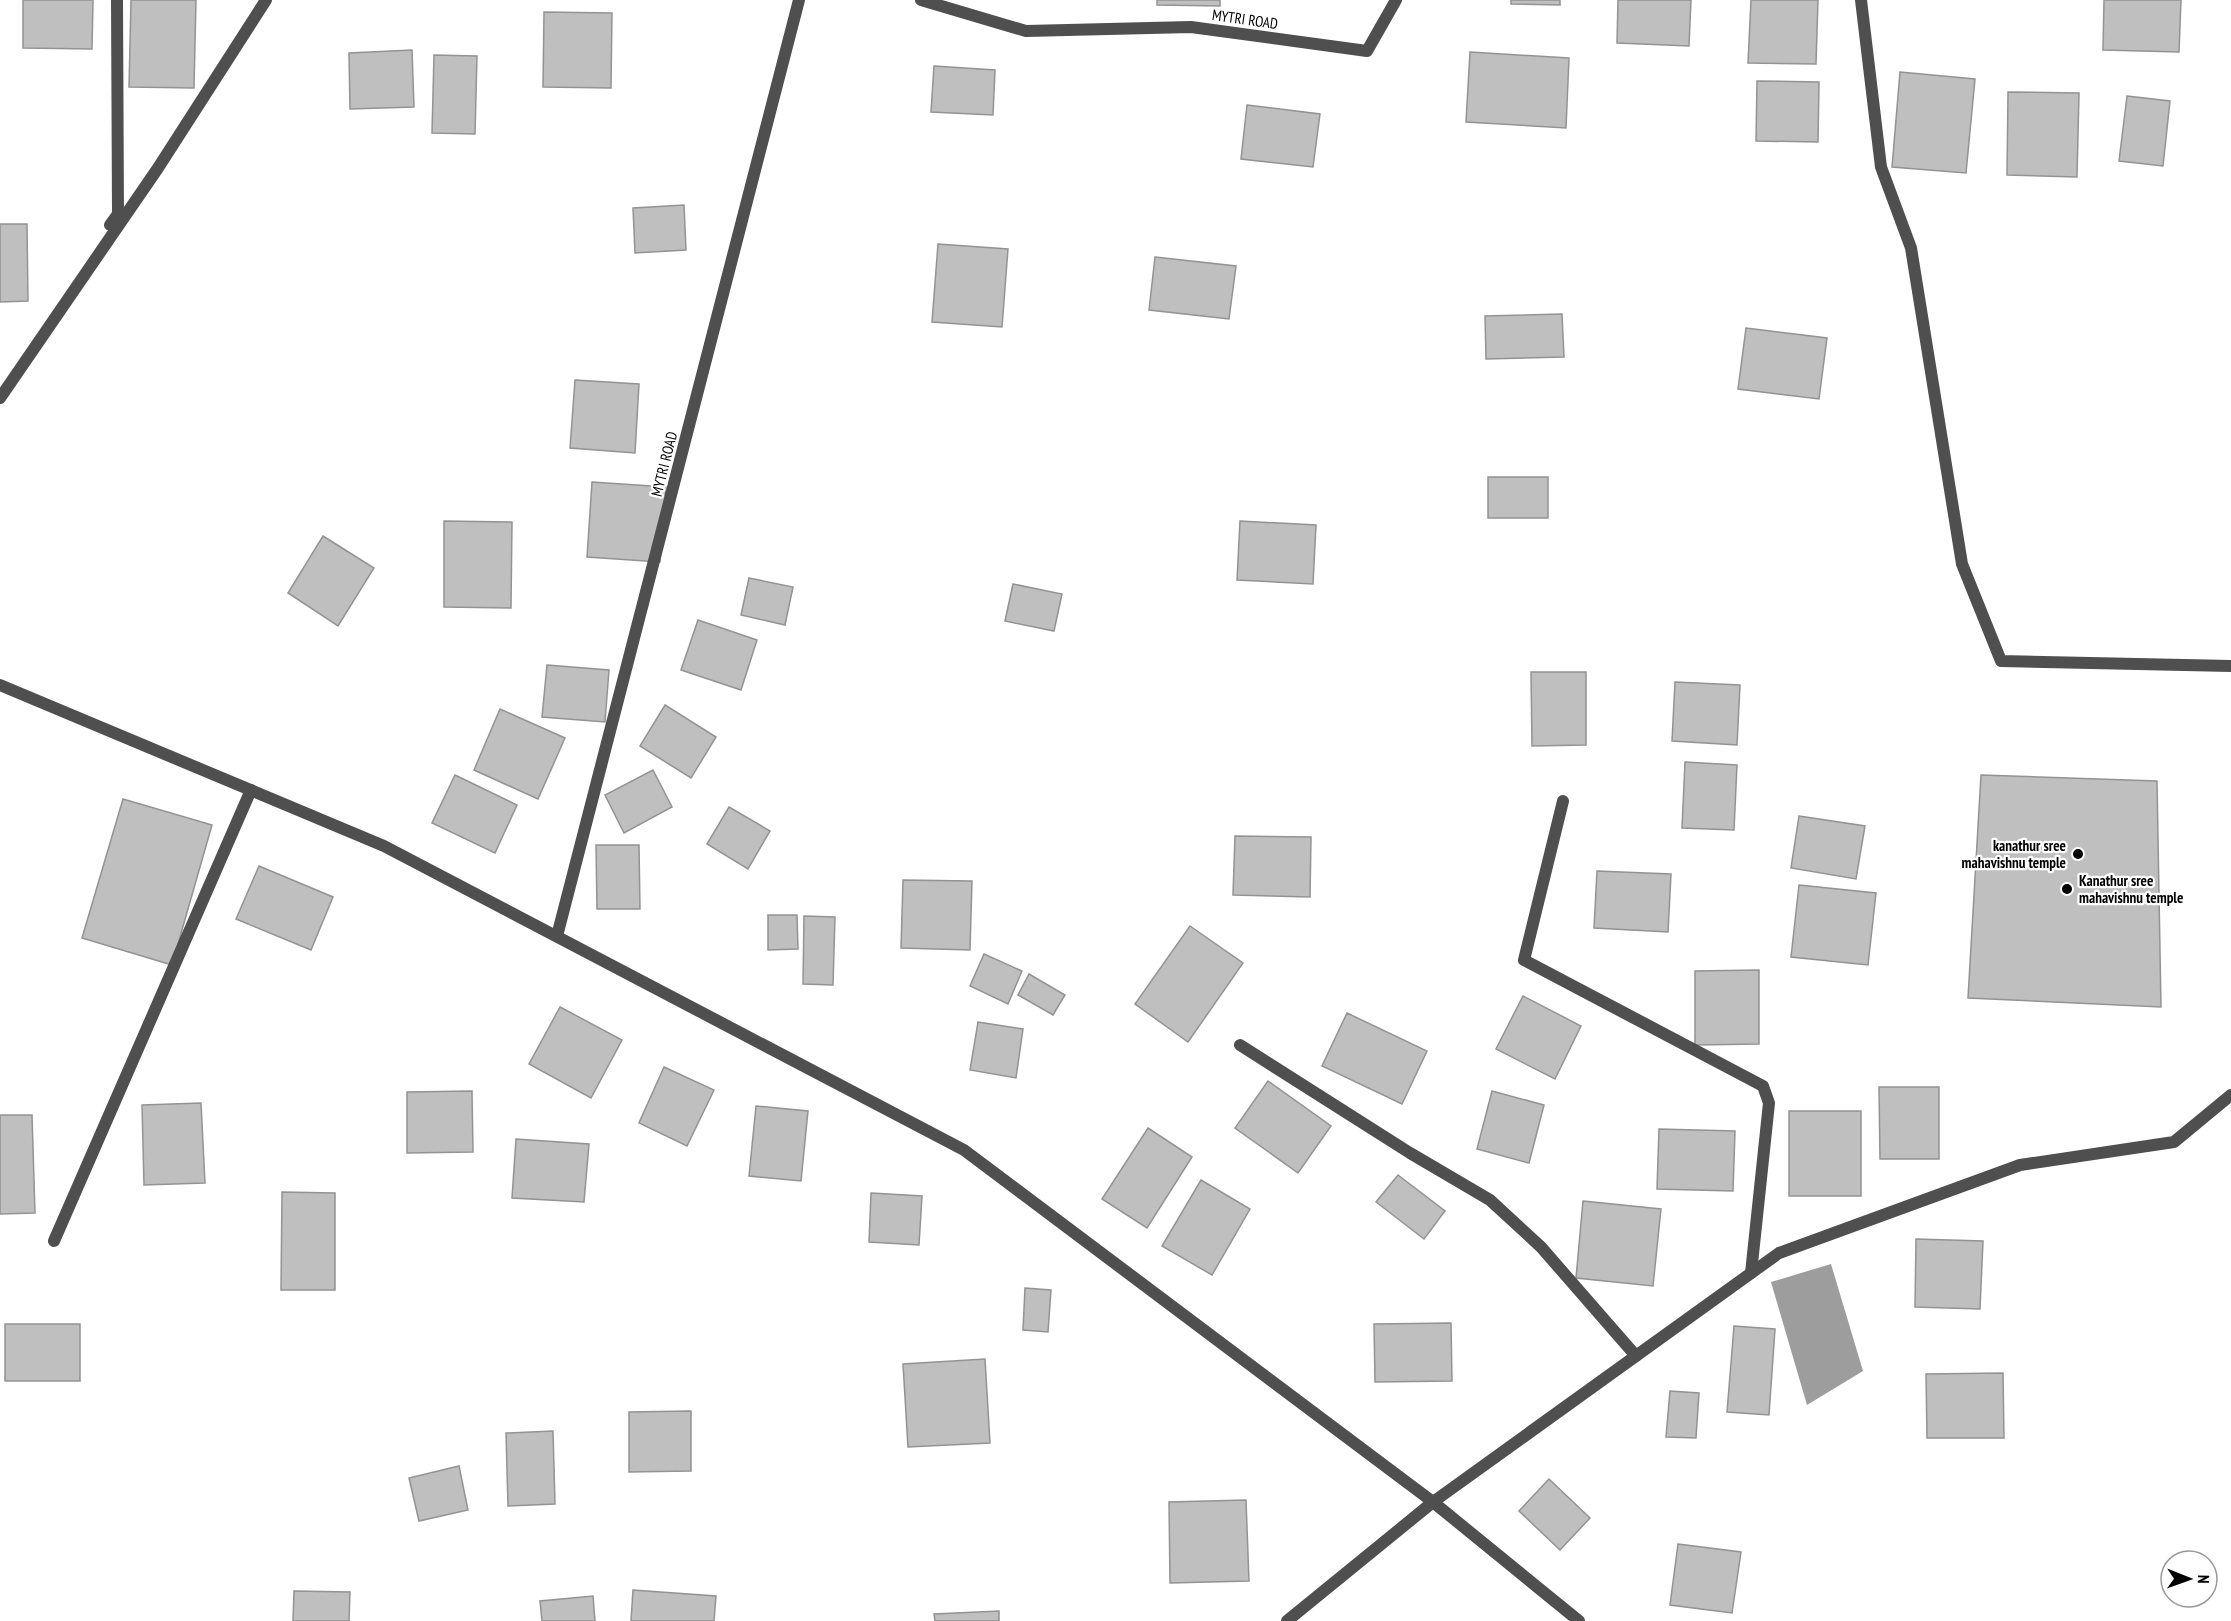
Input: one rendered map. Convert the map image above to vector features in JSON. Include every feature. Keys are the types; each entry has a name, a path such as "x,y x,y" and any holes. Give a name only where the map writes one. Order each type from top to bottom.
{"street":[{"path":"0,390 118,214 117,0"},
{"path":"0,398 158,168 266,0"},
{"name":"MYTRI ROAD","path":"557,936 799,0"},
{"name":"MYTRI ROAD","path":"921,0 1026,31 1191,27 1367,51 1396,0"},
{"path":"1861,0 1881,167 1911,248 1962,564 2001,661 2231,666"},
{"path":"0,685 384,846 964,1150 1433,1502 1579,1621"},
{"path":"54,1241 250,790"},
{"path":"1563,801 1524,960 1764,1086 1769,1103 1752,1273"},
{"path":"1240,1045 1410,1153 1491,1200 1541,1247 1636,1356"},
{"path":"1287,1621 1433,1502 1779,1253 2020,1165 2174,1142 2231,1095"}],"shaded area":[{"path":"1831,1264 1863,1371 1807,1405 1771,1282"}],"building":[{"path":"23,0 93,0 92,49 23,48"},
{"path":"131,0 196,0 194,88 129,87"},
{"path":"1157,0 1220,0 1220,6 1157,5"},
{"path":"1511,0 1560,0 1560,5 1511,4"},
{"path":"1618,0 1691,0 1689,46 1617,43"},
{"path":"1751,0 1818,0 1816,64 1748,63"},
{"path":"2104,0 2181,0 2179,52 2103,50"},
{"path":"544,12 612,13 611,88 543,87"},
{"path":"412,50 414,107 350,109 349,53"},
{"path":"1470,52 1569,58 1566,128 1466,122"},
{"path":"434,55 477,56 475,134 432,133"},
{"path":"934,66 995,70 993,115 931,112"},
{"path":"1900,72 1975,79 1966,173 1892,167"},
{"path":"1757,81 1819,82 1818,142 1756,141"},
{"path":"2008,92 2079,93 2077,177 2007,175"},
{"path":"2127,96 2170,101 2163,166 2119,161"},
{"path":"1247,105 1320,114 1313,167 1241,159"},
{"path":"684,205 686,250 635,253 633,208"},
{"path":"0,224 27,224 28,301 0,302"},
{"path":"938,244 1008,249 1002,327 932,322"},
{"path":"1155,257 1236,266 1229,319 1149,310"},
{"path":"1562,314 1564,357 1486,359 1485,316"},
{"path":"1746,328 1827,338 1819,399 1738,389"},
{"path":"575,380 639,384 635,453 570,448"},
{"path":"1488,477 1548,477 1548,518 1488,518"},
{"path":"592,482 666,487 660,562 587,557"},
{"path":"444,521 512,522 511,608 444,607"},
{"path":"1240,521 1316,525 1313,584 1237,580"},
{"path":"323,536 374,568 338,626 288,593"},
{"path":"749,578 793,587 785,625 741,615"},
{"path":"1013,584 1062,594 1054,631 1005,621"},
{"path":"698,620 757,640 741,690 681,670"},
{"path":"547,665 609,670 605,722 542,717"},
{"path":"1531,672 1586,672 1586,745 1532,746"},
{"path":"1675,682 1740,685 1737,745 1672,741"},
{"path":"665,705 716,737 691,778 640,746"},
{"path":"500,709 565,738 538,799 474,770"},
{"path":"1685,762 1737,765 1734,830 1682,828"},
{"path":"653,770 672,807 624,833 605,795"},
{"path":"455,775 517,805 495,853 432,823"},
{"name":"Kanathur sree mahavishnu temple","path":"1981,775 2157,781 2161,1007 1968,998"},
{"path":"123,799 212,825 172,965 82,938"},
{"path":"729,807 770,831 748,869 707,844"},
{"path":"1799,816 1865,826 1856,879 1791,868"},
{"path":"1235,836 1311,837 1310,897 1233,895"},
{"path":"596,845 639,845 640,909 597,909"},
{"path":"259,866 333,897 311,950 236,919"},
{"path":"1597,871 1671,874 1668,932 1594,928"},
{"path":"903,880 972,881 970,950 901,948"},
{"path":"1799,885 1876,893 1868,965 1791,957"},
{"path":"768,915 797,915 798,949 768,950"},
{"path":"804,916 835,917 833,985 803,984"},
{"path":"1190,926 1243,963 1188,1042 1135,1004"},
{"path":"984,954 1022,971 1008,1004 970,986"},
{"path":"1759,970 1759,1044 1695,1045 1695,971"},
{"path":"1029,974 1065,995 1053,1015 1018,995"},
{"path":"1523,996 1581,1026 1555,1079 1496,1049"},
{"path":"560,1007 622,1040 591,1098 529,1064"},
{"path":"1347,1013 1427,1051 1402,1104 1322,1066"},
{"path":"978,1022 1023,1029 1016,1078 970,1070"},
{"path":"664,1067 714,1090 687,1146 639,1123"},
{"path":"1268,1081 1331,1126 1298,1173 1235,1128"},
{"path":"1879,1087 1939,1087 1939,1159 1880,1159"},
{"path":"472,1091 473,1152 407,1153 407,1092"},
{"path":"1492,1091 1544,1105 1529,1163 1477,1149"},
{"path":"201,1103 205,1183 144,1185 142,1105"},
{"path":"756,1106 808,1111 801,1181 749,1176"},
{"path":"1789,1111 1861,1111 1861,1196 1789,1196"},
{"path":"0,1115 32,1115 35,1213 0,1214"},
{"path":"1148,1128 1192,1157 1147,1228 1102,1199"},
{"path":"1659,1129 1735,1131 1733,1191 1657,1189"},
{"path":"516,1139 589,1144 584,1202 512,1198"},
{"path":"1398,1175 1445,1211 1424,1239 1376,1202"},
{"path":"1201,1180 1250,1209 1212,1275 1162,1246"},
{"path":"282,1192 335,1193 335,1290 281,1290"},
{"path":"871,1193 922,1196 919,1245 869,1242"},
{"path":"1583,1201 1661,1209 1653,1286 1576,1278"},
{"path":"1916,1239 1983,1241 1980,1309 1915,1307"},
{"path":"1025,1288 1051,1290 1048,1332 1023,1330"},
{"path":"1451,1323 1452,1381 1375,1382 1374,1324"},
{"path":"5,1324 80,1324 80,1381 5,1381"},
{"path":"1734,1326 1775,1329 1769,1415 1727,1412"},
{"path":"985,1359 990,1443 908,1447 903,1364"},
{"path":"2003,1373 2004,1438 1927,1438 1926,1374"},
{"path":"1670,1391 1699,1393 1696,1438 1666,1437"},
{"path":"691,1411 691,1471 629,1472 629,1412"},
{"path":"553,1431 555,1504 508,1506 506,1433"},
{"path":"459,1466 468,1510 419,1521 409,1478"},
{"path":"1549,1479 1590,1518 1560,1550 1519,1511"},
{"path":"1246,1500 1249,1581 1170,1583 1169,1502"},
{"path":"1678,1544 1741,1552 1732,1613 1670,1605"},
{"path":"633,1590 716,1596 714,1621 631,1621"},
{"path":"294,1591 350,1592 349,1621 293,1621"},
{"path":"593,1596 595,1621 542,1621 540,1601"},
{"path":"999,1611 999,1621 935,1621 934,1614"}],"place":[{"name":"kanathur sree mahavishnu temple","path":"2078,854"},
{"name":"Kanathur sree mahavishnu temple","path":"2067,889"}]}
